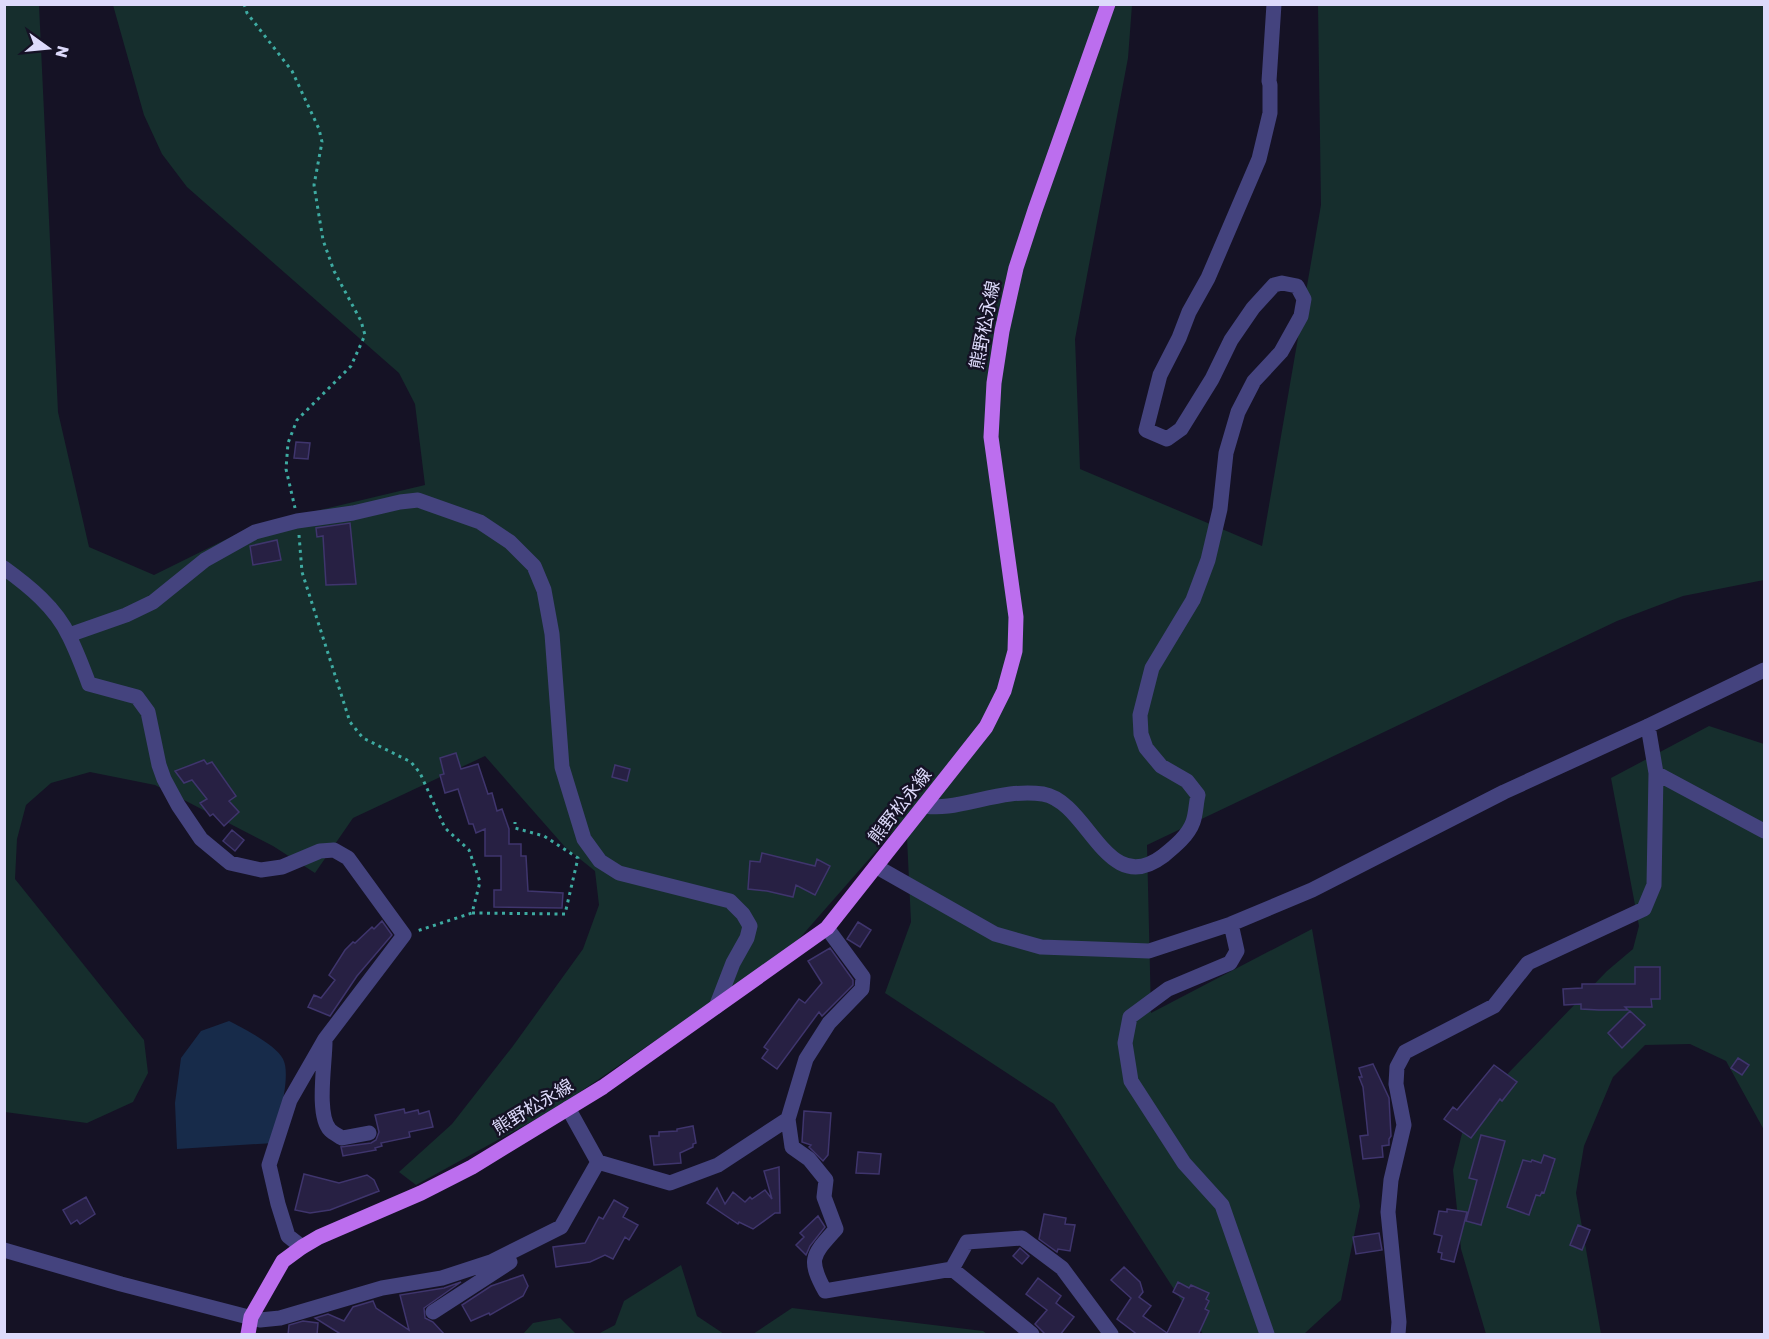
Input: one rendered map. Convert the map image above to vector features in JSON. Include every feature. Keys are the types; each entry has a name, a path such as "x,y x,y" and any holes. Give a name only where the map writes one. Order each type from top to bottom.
{"main road":[{"name":"熊野松永線","path":"248,1335 251,1317 283,1261 302,1247 319,1237 421,1193 472,1167 603,1087 827,928 986,727 1004,691 1015,651 1016,617 992,437 994,382 1002,330 1016,268 1108,4"}],"street":[{"path":"925,806 947,807 987,796 1044,794 1056,799 1072,814 1112,858 1125,865 1140,867 1153,863 1177,845 1193,823 1198,795 1187,781 1161,766 1146,748 1141,734 1140,715 1152,668 1193,600 1208,560 1220,509 1226,453 1238,412 1254,381 1281,352 1301,316 1304,299 1297,286 1282,283 1274,285 1253,308 1181,429 1167,439 1146,430 1160,375 1189,312 1209,278 1259,159 1270,112 1269,81 1275,4"},
{"path":"69,635 126,615 153,602 205,560 255,532 418,500 480,522 510,542 534,566 544,590 552,634 562,767 584,839 600,861 619,873 730,901 743,914 750,926 747,938 733,963 716,1007"},
{"path":"4,568 23,582 56,614 69,635 89,684 137,697 148,712 164,779 201,839 230,863 261,870 282,867 320,851 334,850 348,858 404,935 325,1039 290,1100 269,1165 288,1236 302,1247"},
{"path":"877,867 995,934 1041,947 1149,951 1231,924 1312,890 1504,792 1764,670"},
{"path":"1398,1335 1399,1322 1388,1212 1391,1180 1404,1125 1396,1084 1397,1067 1405,1052 1494,1006 1528,963 1644,909 1654,885 1656,773 1648,726"},
{"path":"1656,773 1764,831"},
{"path":"1231,924 1237,951 1230,963 1168,989 1130,1017 1125,1043 1131,1081 1184,1163 1222,1205 1267,1335"},
{"path":"827,928 863,977 862,989 829,1023 806,1059 788,1119 792,1147 809,1159 826,1180 824,1197 836,1229 815,1253 814,1272 825,1291 952,1269 1032,1335"},
{"path":"325,1039 322,1094 325,1117 330,1130 342,1138 369,1133"},
{"path":"568,1108 598,1162 670,1184 718,1165 788,1119"},
{"path":"4,1250 121,1284 260,1320 280,1318 382,1288 413,1285 442,1278 491,1262 524,1246 561,1227 598,1162"},
{"path":"952,1269 967,1242 1022,1238 1062,1268 1111,1335"},
{"path":"433,1312 516,1258 524,1246"}],"path":[{"path":"244,4 247,13 292,71 319,129 321,142 314,185 323,240 334,271 361,321 365,335 351,366 297,420 288,443 286,469 292,498"},
{"path":"297,522 302,572 350,722 363,738 411,762 420,772 445,828 469,850 480,882 472,913"},
{"path":"404,935 472,913 565,914 578,858 544,836 515,828 515,822"}],"green space":[{"path":"5,5 39,5 58,412 89,547 154,575 253,526 425,485 415,404 399,373 187,187 162,154 144,115 113,5 1132,5 1128,58 1075,339 1080,469 1262,546 1321,205 1318,5 1764,5 1764,580 1683,596 1617,621 1147,845 1151,1013 1312,929 1360,1206 1341,1300 1304,1334 1203,1334 1054,1104 885,993 911,922 906,817 791,948 558,1107 416,1185 399,1172 452,1124 513,1046 583,949 599,905 595,871 565,847 485,756 353,818 315,873 273,846 155,785 90,772 51,783 26,805 17,839 15,879 144,1040 148,1073 133,1102 87,1123 5,1112"},
{"path":"1709,726 1764,744 1764,1130 1726,1061 1690,1044 1645,1045 1613,1077 1584,1146 1576,1193 1601,1334 1486,1334 1461,1249 1453,1170 1466,1117 1607,971 1633,949 1639,926 1611,778"},
{"path":"681,1265 697,1316 724,1334 598,1334 615,1325 624,1301"},
{"path":"792,1308 983,1331 987,1334 753,1334"},
{"path":"560,1318 576,1334 523,1334 533,1323"}],"water":[{"path":"229,1021 267,1043 283,1059 286,1076 285,1088 274,1143 177,1149 175,1103 181,1058 201,1031"}],"building":[{"path":"296,442 310,443 308,459 294,458"},
{"path":"350,523 356,584 326,585 323,536 317,537 316,528"},
{"path":"277,540 281,560 253,565 250,546"},
{"path":"456,753 461,769 478,764 488,794 492,793 497,811 502,809 509,829 509,844 521,844 521,856 526,856 528,891 563,893 562,908 494,907 494,890 501,890 501,856 485,856 485,829 476,833 473,824 469,824 458,789 445,793 440,775 444,774 440,758"},
{"path":"204,760 207,764 212,762 236,796 229,801 239,812 224,826 213,814 210,816 200,803 207,799 192,780 184,783 175,771"},
{"path":"615,765 630,769 627,781 612,777"},
{"path":"232,830 244,840 235,851 223,841"},
{"path":"762,853 815,866 817,859 830,866 815,895 796,885 793,897 748,889 750,861 760,862"},
{"path":"382,921 392,935 357,976 330,1016 308,1007 314,995 321,998 335,980 329,975 345,950"},
{"path":"858,922 871,930 860,947 847,939"},
{"path":"830,948 853,980 853,985 822,1016 819,1012 777,1069 762,1058 768,1050 764,1047 799,999 805,1003 822,983 808,961"},
{"path":"1635,967 1660,967 1660,999 1651,999 1652,1007 1599,1010 1581,1009 1581,1004 1564,1005 1563,989 1582,988 1582,984 1635,984"},
{"path":"1630,1011 1645,1025 1622,1048 1608,1033"},
{"path":"1738,1058 1749,1065 1742,1075 1731,1068"},
{"path":"1373,1064 1389,1098 1391,1136 1389,1145 1382,1146 1383,1157 1363,1159 1360,1136 1368,1135 1359,1068"},
{"path":"1494,1065 1517,1082 1502,1101 1500,1099 1471,1138 1444,1119 1453,1107 1457,1110"},
{"path":"404,1109 405,1113 418,1110 419,1114 429,1111 433,1127 409,1132 410,1137 381,1143 382,1146 375,1148 376,1150 343,1156 341,1147 371,1143 376,1140 379,1132 375,1115"},
{"path":"804,1111 831,1113 828,1155 823,1161 809,1147 811,1145 802,1142"},
{"path":"693,1126 696,1143 693,1147 680,1153 681,1163 654,1165 650,1136 659,1136 659,1132 677,1131 677,1129"},
{"path":"1481,1135 1505,1141 1481,1225 1466,1221 1477,1180 1469,1178"},
{"path":"858,1152 881,1154 879,1174 856,1173"},
{"path":"1544,1155 1555,1159 1544,1193 1542,1192 1540,1196 1536,1195 1529,1215 1507,1207 1523,1160 1541,1163"},
{"path":"779,1167 780,1213 775,1213 753,1229 739,1222 738,1224 707,1203 717,1188 725,1204 733,1192 745,1202 765,1190 772,1199 764,1171"},
{"path":"304,1174 339,1183 367,1175 374,1180 379,1191 330,1210 310,1213 295,1210"},
{"path":"86,1197 95,1214 80,1224 77,1220 71,1224 63,1210"},
{"path":"614,1200 628,1208 623,1217 638,1225 629,1240 625,1237 613,1259 605,1255 590,1262 556,1267 553,1247 585,1243 599,1217 603,1219"},
{"path":"1447,1209 1467,1212 1454,1262 1441,1259 1442,1253 1438,1252 1442,1236 1434,1234 1439,1211 1447,1212"},
{"path":"1044,1214 1066,1218 1065,1224 1075,1225 1070,1251 1058,1249 1057,1252 1039,1239"},
{"path":"818,1216 825,1227 806,1255 796,1245 804,1237 800,1233"},
{"path":"1578,1225 1590,1230 1582,1250 1570,1245"},
{"path":"1379,1233 1382,1250 1356,1254 1353,1237"},
{"path":"1020,1248 1029,1256 1022,1264 1013,1256"},
{"path":"1124,1267 1140,1282 1143,1292 1139,1297 1151,1306 1143,1316 1167,1333 1184,1298 1173,1292 1178,1282 1189,1288 1191,1285 1209,1293 1206,1299 1209,1301 1205,1309 1209,1311 1198,1335 1138,1335 1117,1319 1131,1298 1111,1280"},
{"path":"523,1275 528,1286 523,1296 490,1315 489,1313 471,1321 462,1305 491,1286"},
{"path":"1038,1278 1061,1296 1056,1303 1074,1317 1060,1335 1046,1335 1035,1324 1047,1310 1026,1294"},
{"path":"461,1282 424,1308 425,1318 433,1322 445,1335 342,1335 315,1318 328,1314 344,1321 353,1307 373,1301 376,1308 409,1330 400,1295 444,1288"},
{"path":"303,1321 318,1323 317,1335 288,1335 289,1325"}]}
